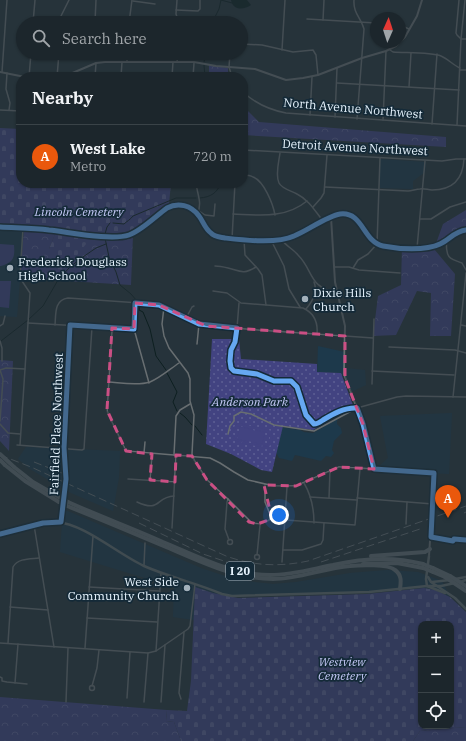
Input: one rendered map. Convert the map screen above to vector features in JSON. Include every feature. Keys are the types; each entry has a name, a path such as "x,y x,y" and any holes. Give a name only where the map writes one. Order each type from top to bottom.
{"highway":[{"name":"I 20","path":"0,454 33,482 59,500"},
{"name":"I 20","path":"0,460 25,481 59,500 221,570 240,575 255,578 275,579 294,577 368,563 388,562 423,566"},
{"name":"I 20","path":"68,504 218,564 242,572 265,575 285,574 312,570 333,564 383,558 406,560 450,576 466,586"},
{"path":"333,564 353,558 423,552 430,549"},
{"path":"423,552 429,556"},
{"path":"351,566 392,567 397,571 400,577 400,589"},
{"name":"I 20","path":"433,570 466,591"}],"main road":[{"path":"0,227 48,229 90,235 124,236 132,234 171,206 176,205 184,206 198,213 211,234 217,237 232,239 282,240 293,237 331,217 341,214 354,216 360,222 370,238 377,244 385,246 417,248 432,247 446,241 458,232 466,230"},
{"path":"0,534 48,522 61,522 93,536 124,556 144,566 222,594 239,596 368,592 436,585 440,586 465,580"},
{"path":"427,586 429,556"},
{"path":"427,586 428,573"},
{"path":"428,577 431,582 450,594 466,609"},
{"path":"431,582 465,580"},
{"path":"436,585 438,583 465,580"},
{"path":"450,584 447,588 450,594"},
{"path":"427,586 450,594"}],"street":[{"path":"7,0 1,72 16,75"},
{"path":"34,16 35,0"},
{"path":"61,16 69,0"},
{"path":"95,16 96,0"},
{"path":"177,0 176,10 177,16"},
{"path":"176,10 198,11 200,9 200,0"},
{"path":"282,50 285,0"},
{"path":"323,20 324,0"},
{"path":"354,0 355,13 364,29 358,119"},
{"path":"77,72 96,63 105,62 194,62 255,69 286,80 312,77 362,58 390,50 401,42 410,29 419,13 422,0"},
{"path":"459,0 456,32 457,36 461,39 466,39"},
{"path":"130,16 132,1 155,4"},
{"path":"456,125 461,39 465,2"},
{"path":"307,19 370,23"},
{"path":"406,27 410,29"},
{"path":"248,44 262,45 294,52 314,51 316,55 318,75"},
{"path":"390,50 393,52 437,54 444,57 460,69 466,70"},
{"path":"382,120 386,51"},
{"path":"409,87 411,53"},
{"path":"432,124 437,54"},
{"path":"29,72 30,60"},
{"path":"57,72 58,60"},
{"path":"230,60 230,72"},
{"path":"121,72 122,62"},
{"path":"172,72 173,62"},
{"path":"194,62 194,72"},
{"path":"95,72 96,63"},
{"path":"335,117 337,68"},
{"path":"7,73 6,89 10,102 9,110"},
{"path":"310,115 312,77"},
{"path":"336,83 459,90"},
{"name":"North Avenue Northwest","path":"248,96 258,103 275,111 286,113 466,126"},
{"path":"0,110 16,111"},
{"name":"Detroit Avenue Northwest","path":"248,150 442,161 465,159"},
{"path":"280,152 278,176 279,184 307,201 323,221"},
{"path":"313,207 321,198 325,187 327,155"},
{"path":"353,268 358,260 368,254 377,244 380,158"},
{"path":"325,187 408,191 438,189 455,183 462,173 465,159"},
{"path":"417,248 425,160"},
{"path":"248,176 257,179 268,195 275,215"},
{"path":"197,188 200,203 198,213 214,216 215,204"},
{"path":"232,239 235,188"},
{"path":"233,214 275,215 287,212 307,201"},
{"path":"420,219 431,219 450,207 466,202"},
{"path":"331,217 336,293 345,322 344,374 357,408 374,469"},
{"path":"20,445 30,293 20,276 23,228"},
{"path":"244,239 245,255 260,272 263,278 266,305"},
{"path":"271,240 284,266 289,289 300,307"},
{"path":"282,240 301,258 316,286 316,291 306,309"},
{"path":"446,241 447,253 449,257 462,263 466,270"},
{"path":"215,266 227,267 241,272 256,267"},
{"path":"334,267 400,273"},
{"path":"453,397 454,375 466,273"},
{"path":"313,281 323,288 336,293"},
{"path":"316,291 323,288"},
{"path":"213,291 227,293 239,303 300,307 306,309 316,321 317,334"},
{"path":"55,324 57,306 60,301 65,299 154,304 164,307 199,324 374,338"},
{"path":"135,303 134,329 149,383"},
{"path":"237,328 239,303"},
{"path":"186,318 194,306"},
{"path":"164,307 162,324 164,336 169,348 180,362 190,379 190,404 194,415 192,456 199,470 207,480 250,522 260,524 272,519 354,525 356,520 360,469"},
{"path":"0,326 3,324 5,316"},
{"path":"372,384 374,319"},
{"path":"28,323 134,329"},
{"path":"197,344 199,324"},
{"name":"Fairfield Place Northwest","path":"61,522 66,479 64,448 70,325"},
{"path":"461,325 466,326"},
{"path":"16,445 82,450 85,447 92,327"},
{"path":"112,328 108,414 124,450 144,454 192,456 214,460 243,478 265,485 288,487 304,483 330,470 340,467 434,473 429,556"},
{"path":"0,340 2,361"},
{"path":"389,347 458,351 466,354"},
{"path":"109,382 149,383 180,362"},
{"path":"0,421 3,379 0,370 6,368 25,369"},
{"path":"372,371 454,375"},
{"path":"228,434 230,426 234,421 234,416 241,412 251,414 274,425 311,431 316,430 357,408 402,396 466,397"},
{"path":"172,528 175,482 176,416 180,410 190,404"},
{"path":"0,424 8,432 21,434"},
{"path":"144,454 145,442"},
{"path":"150,480 152,454"},
{"path":"329,498 330,470"},
{"path":"128,479 175,482"},
{"path":"304,483 314,510 314,523"},
{"path":"265,485 265,502 272,519"},
{"path":"282,562 288,487"},
{"path":"137,502 152,507 159,504 166,498 174,496"},
{"path":"310,497 433,504"},
{"path":"228,499 226,502 225,525 229,540"},
{"path":"406,524 407,502"},
{"path":"283,550 302,550 321,544 323,540 324,523"},
{"path":"257,555 260,524"},
{"path":"34,525 54,647"},
{"path":"85,649 93,536"},
{"path":"144,566 145,543"},
{"path":"8,643 14,565 20,560 39,558"},
{"path":"156,651 161,573"},
{"path":"0,642 130,652 148,653 156,651 189,628 191,624 194,584"},
{"path":"89,587 159,591"},
{"path":"10,607 48,610"},
{"path":"87,618 157,622"},
{"path":"181,699 179,693 184,632"},
{"path":"15,683 18,644"},
{"path":"161,702 165,645"},
{"path":"66,702 68,648"},
{"path":"92,686 97,668 99,650"},
{"path":"127,698 130,652"},
{"path":"144,702 148,653"},
{"path":"0,677 2,678 1,681 27,684"}],"highlighted area":[{"path":"135,303 159,305 206,326 345,336 345,378 363,424 374,469 339,467 296,486 264,485 272,519 257,524 249,522 207,480 192,456 176,455 175,482 150,480 152,454 126,451 107,410 112,328 134,329"}],"shaded area":[{"path":"231,0 247,0 251,5 242,9 236,8 232,4"},
{"path":"380,159 426,162 425,172 413,181 413,189 380,188"},
{"name":"Frederick Douglass High School","path":"0,227 24,229 17,317 0,316"},
{"path":"318,346 345,352 345,368 365,370 366,385 351,392 341,373 317,372"},
{"path":"452,413 449,474 375,470 388,458 380,416"},
{"path":"339,418 337,424 341,428 342,433 334,441 332,450 334,453 331,457 326,456 321,461 295,455 292,461 279,458 276,452 282,427 313,433"},
{"path":"26,447 120,451 119,477 113,511 71,493 30,469 18,459"},
{"path":"63,509 201,568 237,580 273,584 296,582 350,573 387,570 418,572 442,581 450,597 435,590 424,588 355,593 223,596 195,587 194,620 173,617 174,587 60,552"}],"green space":[{"path":"209,65 228,68 228,72 209,72"},
{"path":"248,111 259,122 446,137 446,147 248,135"},
{"name":"Lincoln Cemetery","path":"0,128 16,129 16,188 171,188 169,204 133,235 95,233 65,270 48,268 49,249 57,229 0,224"},
{"path":"466,210 466,230 457,233 434,249 443,224"},
{"path":"24,229 56,232 49,249 95,233 133,235 131,285 20,278"},
{"path":"0,244 14,245 13,258 9,263 1,266 0,266"},
{"path":"402,246 434,249 455,274 451,336 430,336 431,293 417,291 396,335 373,336 378,296 401,285"},
{"path":"0,281 11,281 9,308 0,307"},
{"name":"Anderson Park","path":"212,339 239,339 241,359 317,364 317,372 341,373 354,408 313,430 283,426 272,472 261,470 231,454 206,444"},
{"path":"0,360 13,361 9,451 0,441"},
{"path":"238,423 272,431 272,443 271,445 263,447 240,442 231,435 233,428","holes":["240,426 266,432 270,436 270,440 267,445 241,441 233,436 233,432 236,427"]},
{"path":"240,427 265,433 262,444 237,439"},
{"name":"Westview Cemetery","path":"195,587 213,593 238,598 367,594 424,588 435,590 450,597 466,612 466,727 454,728 454,621 418,621 418,729 443,729 420,731 413,741 181,741 174,722 166,721 167,710 187,711 191,681"},
{"path":"0,697 167,710 166,721 174,722 181,741 0,741"},
{"path":"466,727 466,741 413,741 420,731"}],"waterway":[{"path":"221,0 232,3"},
{"path":"216,16 221,0"},
{"path":"204,65 205,72"},
{"path":"200,198 213,194 218,188"},
{"path":"113,223 124,224 133,216 176,198 196,198"},
{"path":"105,234 110,223"},
{"path":"105,238 109,257 120,285 137,301"},
{"path":"1,341 43,306 58,280 69,268 96,248 106,244"},
{"path":"140,305 139,310 143,312 150,329 156,356 166,370"},
{"path":"167,373 177,392 173,402 177,411"},
{"path":"180,413 192,425"},
{"path":"195,426 202,435"}],"railway":[{"path":"0,455 31,467 226,556 256,564 277,565 308,561 466,506"},
{"path":"34,462 62,473"},
{"path":"139,523 203,554 230,563"},
{"path":"321,562 423,528"}],"cycle path":[{"path":"0,227 43,229 101,237 121,237 134,233 167,208 180,205 188,207 196,212 207,229 217,237 241,240 269,241 287,238 299,234 335,215 340,214 348,214 354,217 371,239 376,243 383,246 404,249 427,248 434,246 455,234 466,230"},
{"path":"0,534 43,523 61,522 66,479 64,448 70,325 134,329 135,303 159,305 199,324 237,328 235,342 231,350 231,368 234,371 257,374 274,381 291,381 297,387 306,415 314,424 319,423 339,411 357,408 363,424 374,469 434,473 431,537 453,541 454,539 466,540"}],"place":[{"name":"Frederick Douglass High School","path":"10,268"},
{"name":"Dixie Hills Church","path":"305,299"},
{"name":"West Lake","path":"448,518"},
{"name":"West Side Community Church","path":"187,588"}]}
